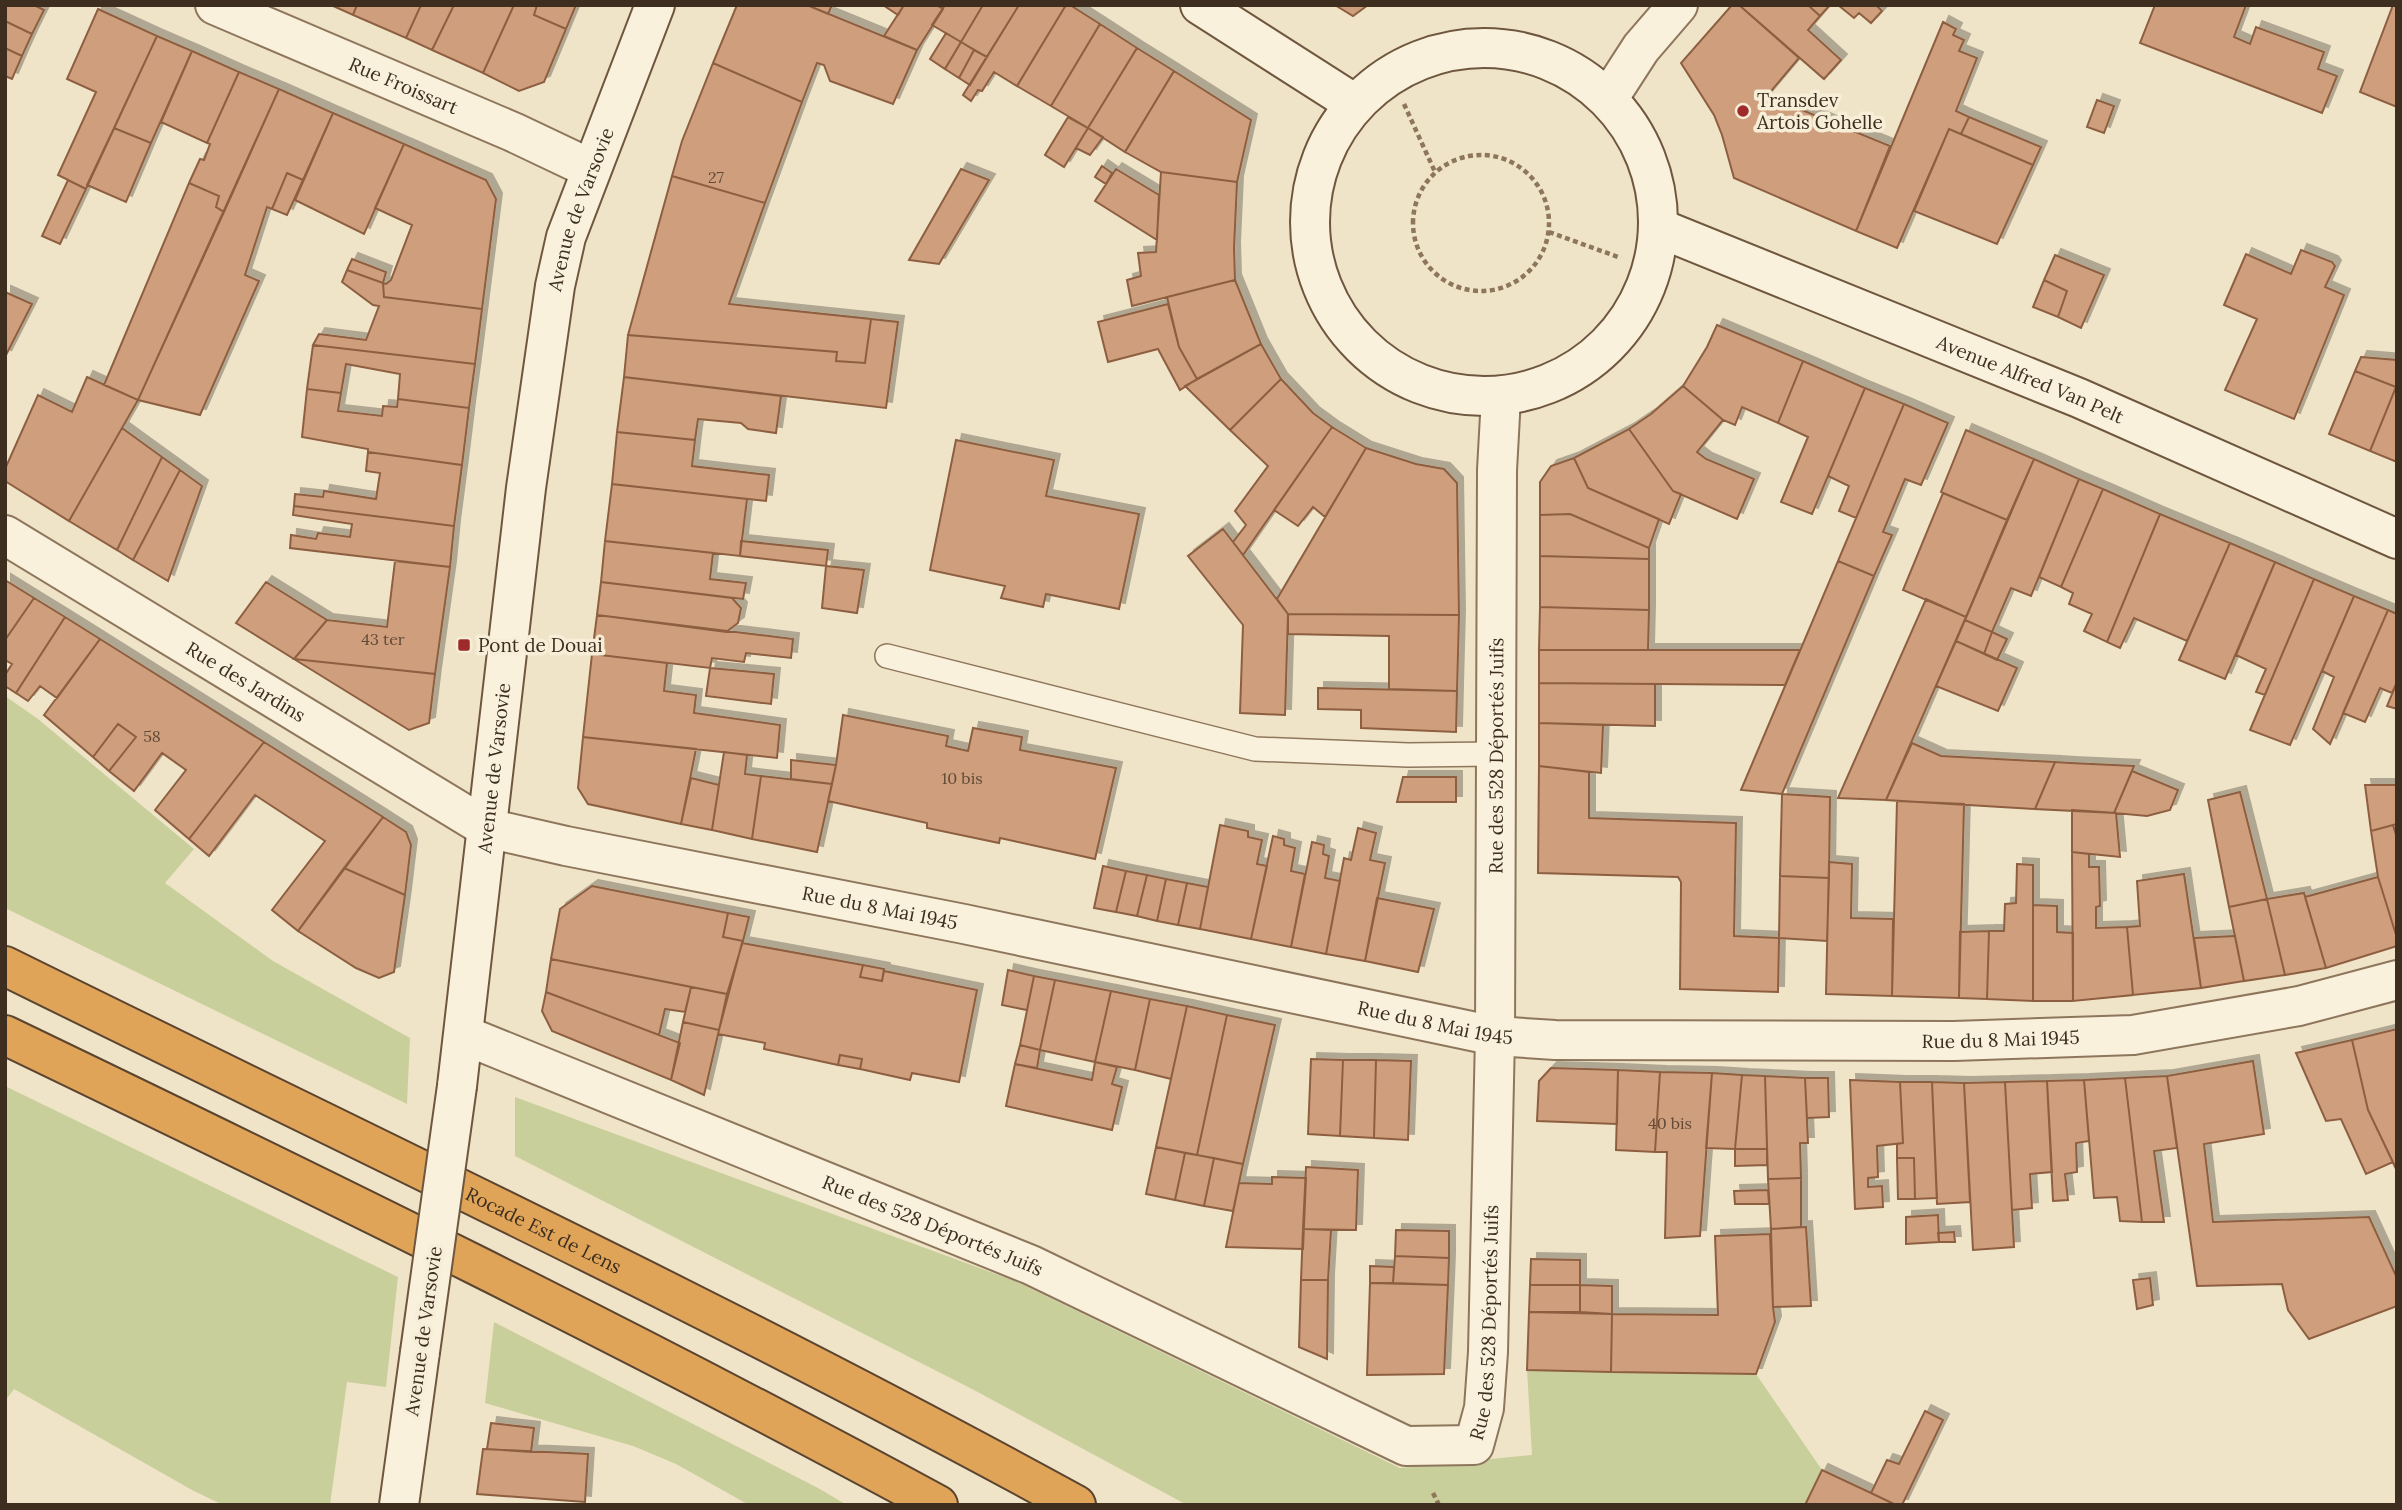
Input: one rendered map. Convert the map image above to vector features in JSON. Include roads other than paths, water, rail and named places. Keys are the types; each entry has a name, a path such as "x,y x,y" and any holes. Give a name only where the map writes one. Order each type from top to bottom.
{"highway":[{"name":"Rocade Est de Lens","path":"5,966 539,1228 953,1437 1076,1505"},
{"path":"5,1035 332,1193 625,1341 938,1505"}],"street":[{"name":"Rue Froissart","path":"215,5 513,132 591,169"},
{"name":"Avenue de Varsovie","path":"399,1505 464,1035 526,488 555,286 566,237 655,5"},
{"path":"1200,5 1355,104"},
{"path":"1608,99 1641,48 1678,5"},
{"path":"1480,48 1527,52 1570,71 1608,99 1636,137 1654,181 1659,229 1652,270 1637,309 1611,343 1579,370 1541,388 1501,397 1441,392 1397,373 1386,368 1343,326 1317,272 1310,213 1323,154 1355,104 1391,74 1434,55 1480,48"},
{"name":"Avenue Alfred Van Pelt","path":"1659,229 2079,398 2397,539"},
{"name":"Rue des 528 Déportés Juifs","path":"464,1035 1031,1265 1406,1446 1474,1445 1484,1408 1488,1352 1494,1036 1497,470 1501,397"},
{"name":"Rue des Jardins","path":"5,534 487,828"},
{"name":"Rue du 8 Mai 1945","path":"487,828 964,924 1494,1036 1555,1040 1954,1041 2133,1035 2299,1006 2397,981"}],"lane":[{"path":"887,656 1255,749 1408,755 1495,754"}],"place":[{"name":"Transdev Artois Gohelle","path":"1743,111"},
{"name":"Pont de Douai","path":"464,645"}]}
